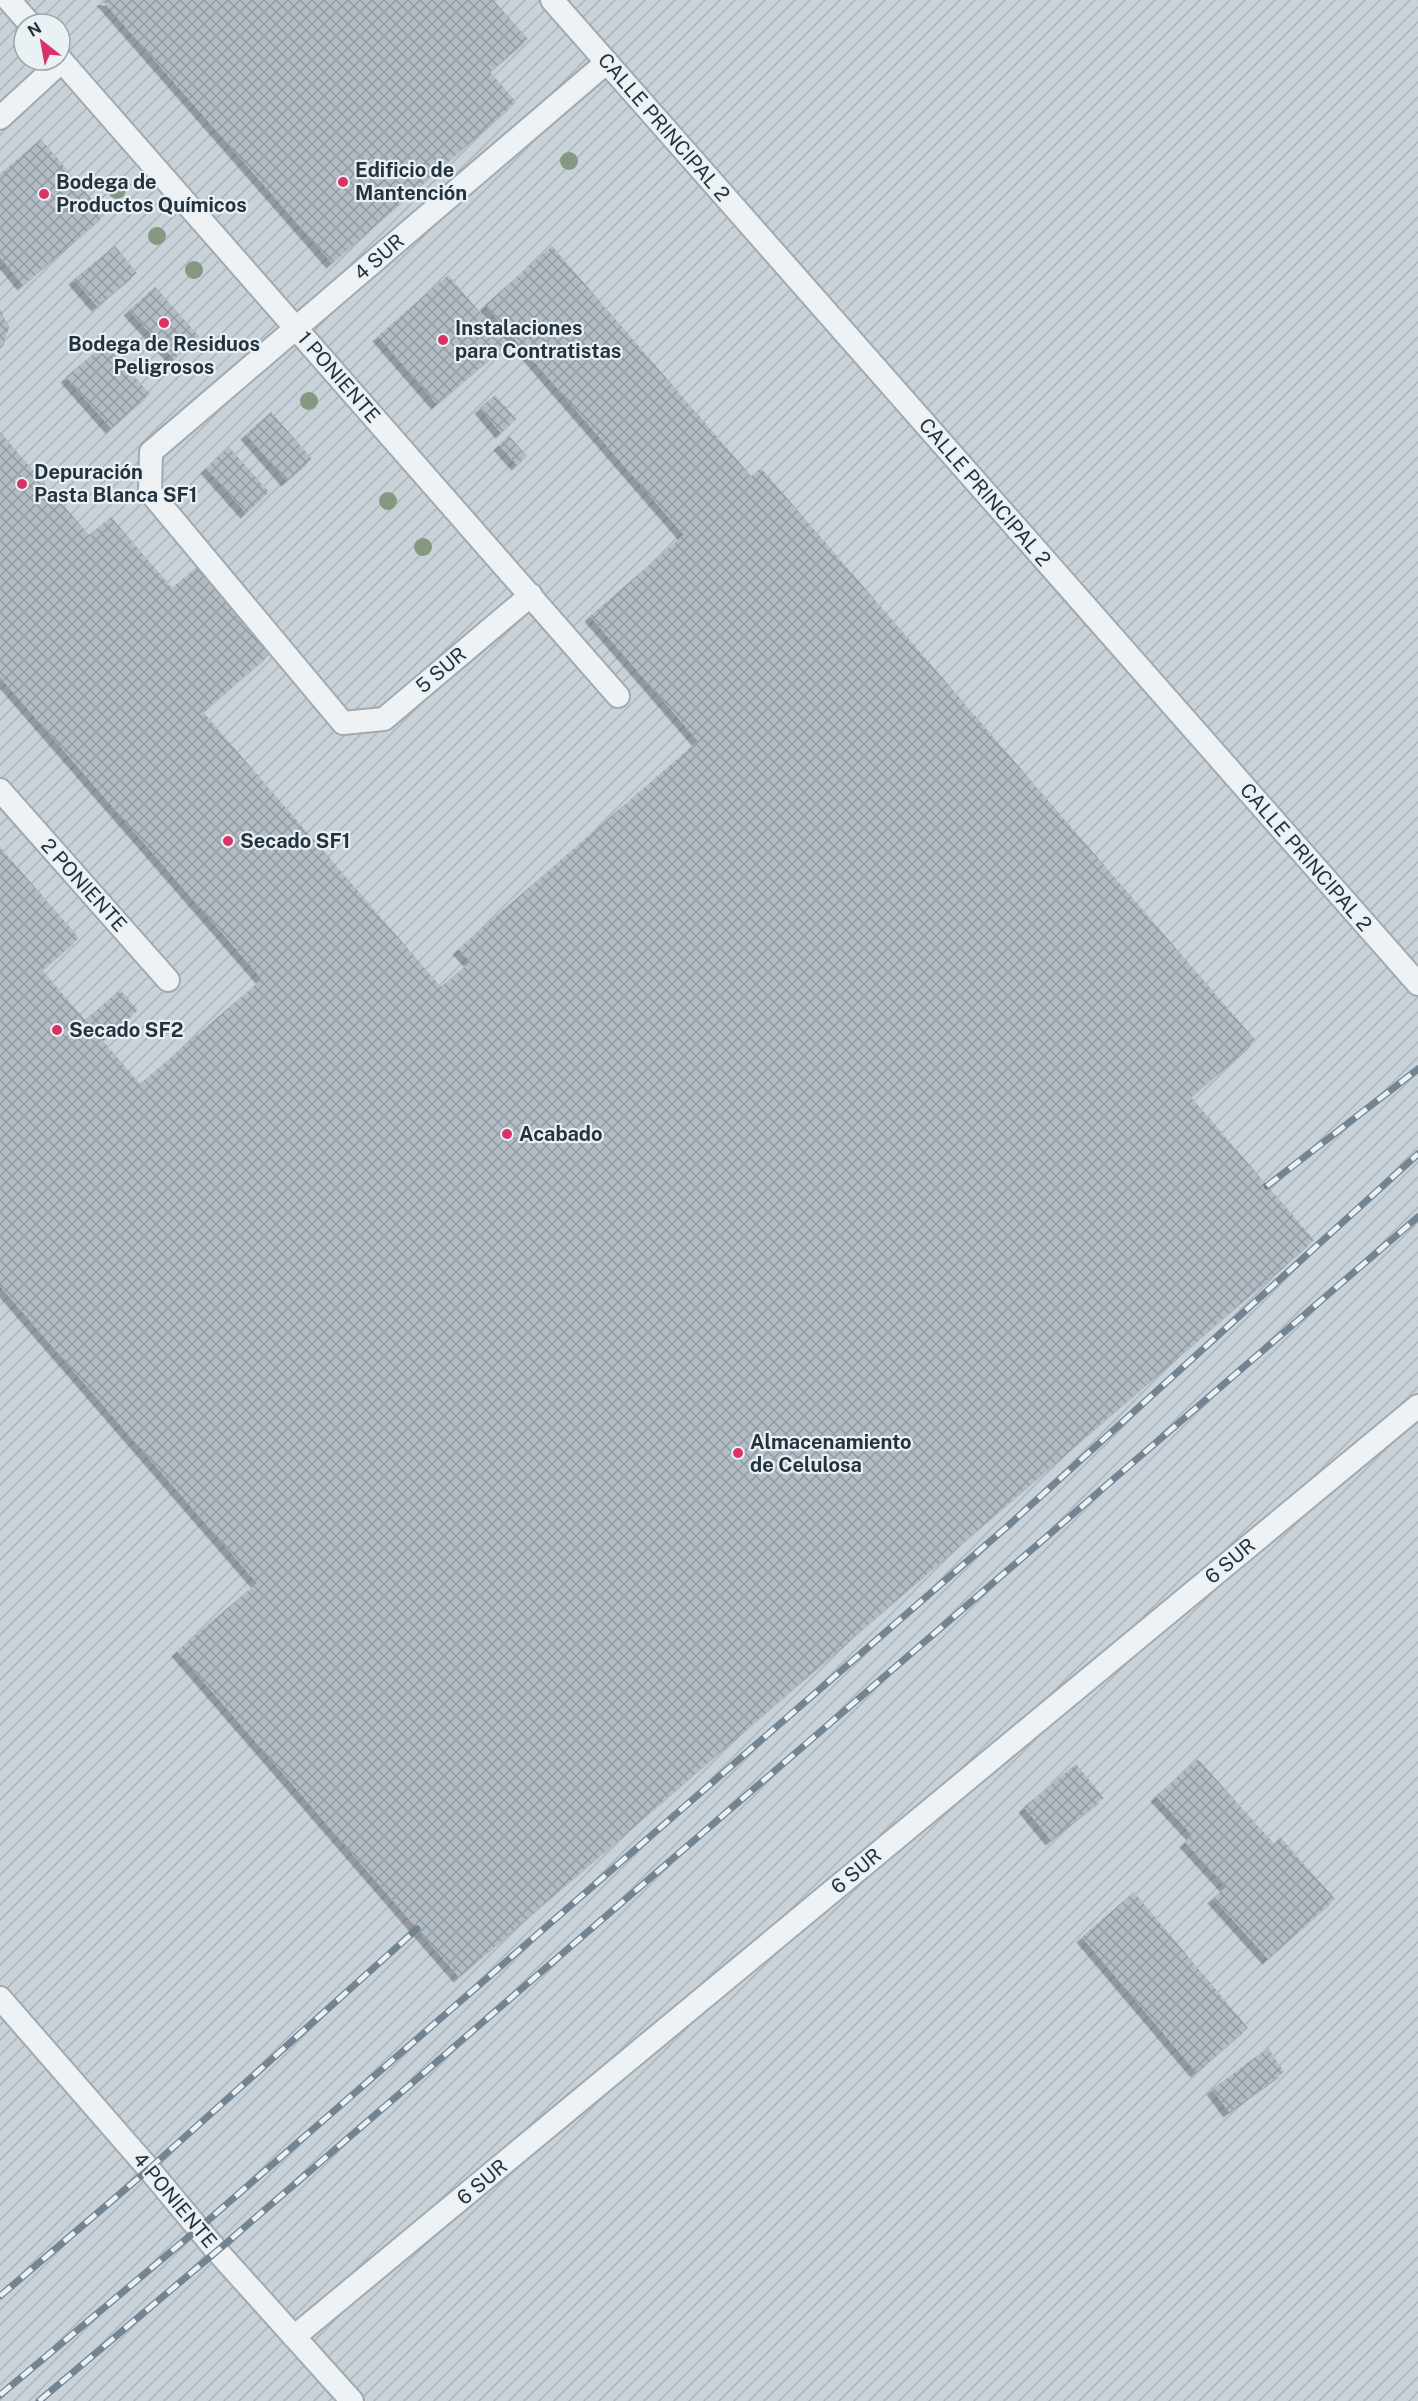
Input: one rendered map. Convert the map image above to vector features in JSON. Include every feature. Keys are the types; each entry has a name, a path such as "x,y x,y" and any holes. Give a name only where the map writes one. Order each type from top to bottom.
{"lane":[{"path":"9,0 20,12"},
{"name":"CALLE PRINCIPAL 2","path":"552,0 1418,984"},
{"name":"4 SUR","path":"343,723 150,492 151,452 608,62"},
{"path":"0,118 48,72"},
{"name":"1 PONIENTE","path":"72,72 618,696"},
{"name":"5 SUR","path":"343,723 384,719 531,595"},
{"name":"2 PONIENTE","path":"0,790 168,980"},
{"name":"6 SUR","path":"294,2337 1418,1406"},
{"name":"4 PONIENTE","path":"0,1998 217,2251 352,2401"}],"shaded area":[{"path":"0,0 1418,0 1418,2401 0,2401"}],"building":[{"name":"Edificio de Mantención","path":"102,0 493,0 528,39 490,72 516,102 332,263"},
{"name":"Bodega de Productos Químicos","path":"41,139 105,215 23,285 0,257 0,174"},
{"path":"115,246 137,273 97,306 74,279"},
{"path":"552,246 751,476 761,468 1256,1041 1191,1097 1314,1240 459,1977 177,1651 257,1583 0,1286 0,847 79,938 42,970 85,1020 120,990 138,1010 103,1041 140,1084 262,979 0,677 0,432 89,535 111,517 172,588 197,567 271,653 203,712 441,987 470,962 458,949 698,741 590,616 684,535 485,305"},
{"name":"Instalaciones para Contratistas","path":"448,275 507,344 437,404 378,336"},
{"name":"Bodega de Residuos Peligrosos","path":"155,287 199,336 174,359 129,310"},
{"path":"0,310 9,327 4,344 0,349"},
{"path":"105,344 150,394 111,428 66,377"},
{"path":"495,395 516,419 501,433 480,408"},
{"path":"271,412 312,459 287,481 246,434"},
{"path":"509,436 527,456 517,465 499,445"},
{"path":"229,447 269,492 246,513 206,468"},
{"path":"1198,1759 1274,1844 1280,1837 1335,1899 1268,1959 1213,1898 1226,1887 1185,1842 1192,1835 1156,1796"},
{"path":"1076,1764 1104,1798 1051,1840 1024,1807"},
{"path":"1134,1892 1248,2028 1196,2072 1082,1937"},
{"path":"1268,2048 1284,2072 1229,2112 1212,2089"}],"railway":[{"path":"1267,1186 1418,1069"},
{"path":"0,2395 198,2229 1010,1524 1418,1154"},
{"path":"39,2401 217,2251 1418,1217"},
{"path":"0,2296 149,2169 417,1929"}],"place":[{"name":"Edificio de Mantención","path":"343,182"},
{"name":"Bodega de Productos Químicos","path":"44,194"},
{"name":"Bodega de Residuos Peligrosos","path":"164,323"},
{"name":"Instalaciones para Contratistas","path":"443,340"},
{"name":"Depuración Pasta Blanca SF1","path":"22,484"},
{"name":"Secado SF1","path":"228,841"},
{"name":"Secado SF2","path":"57,1030"},
{"name":"Acabado","path":"507,1134"},
{"name":"Almacenamiento de Celulosa","path":"738,1453"}]}
